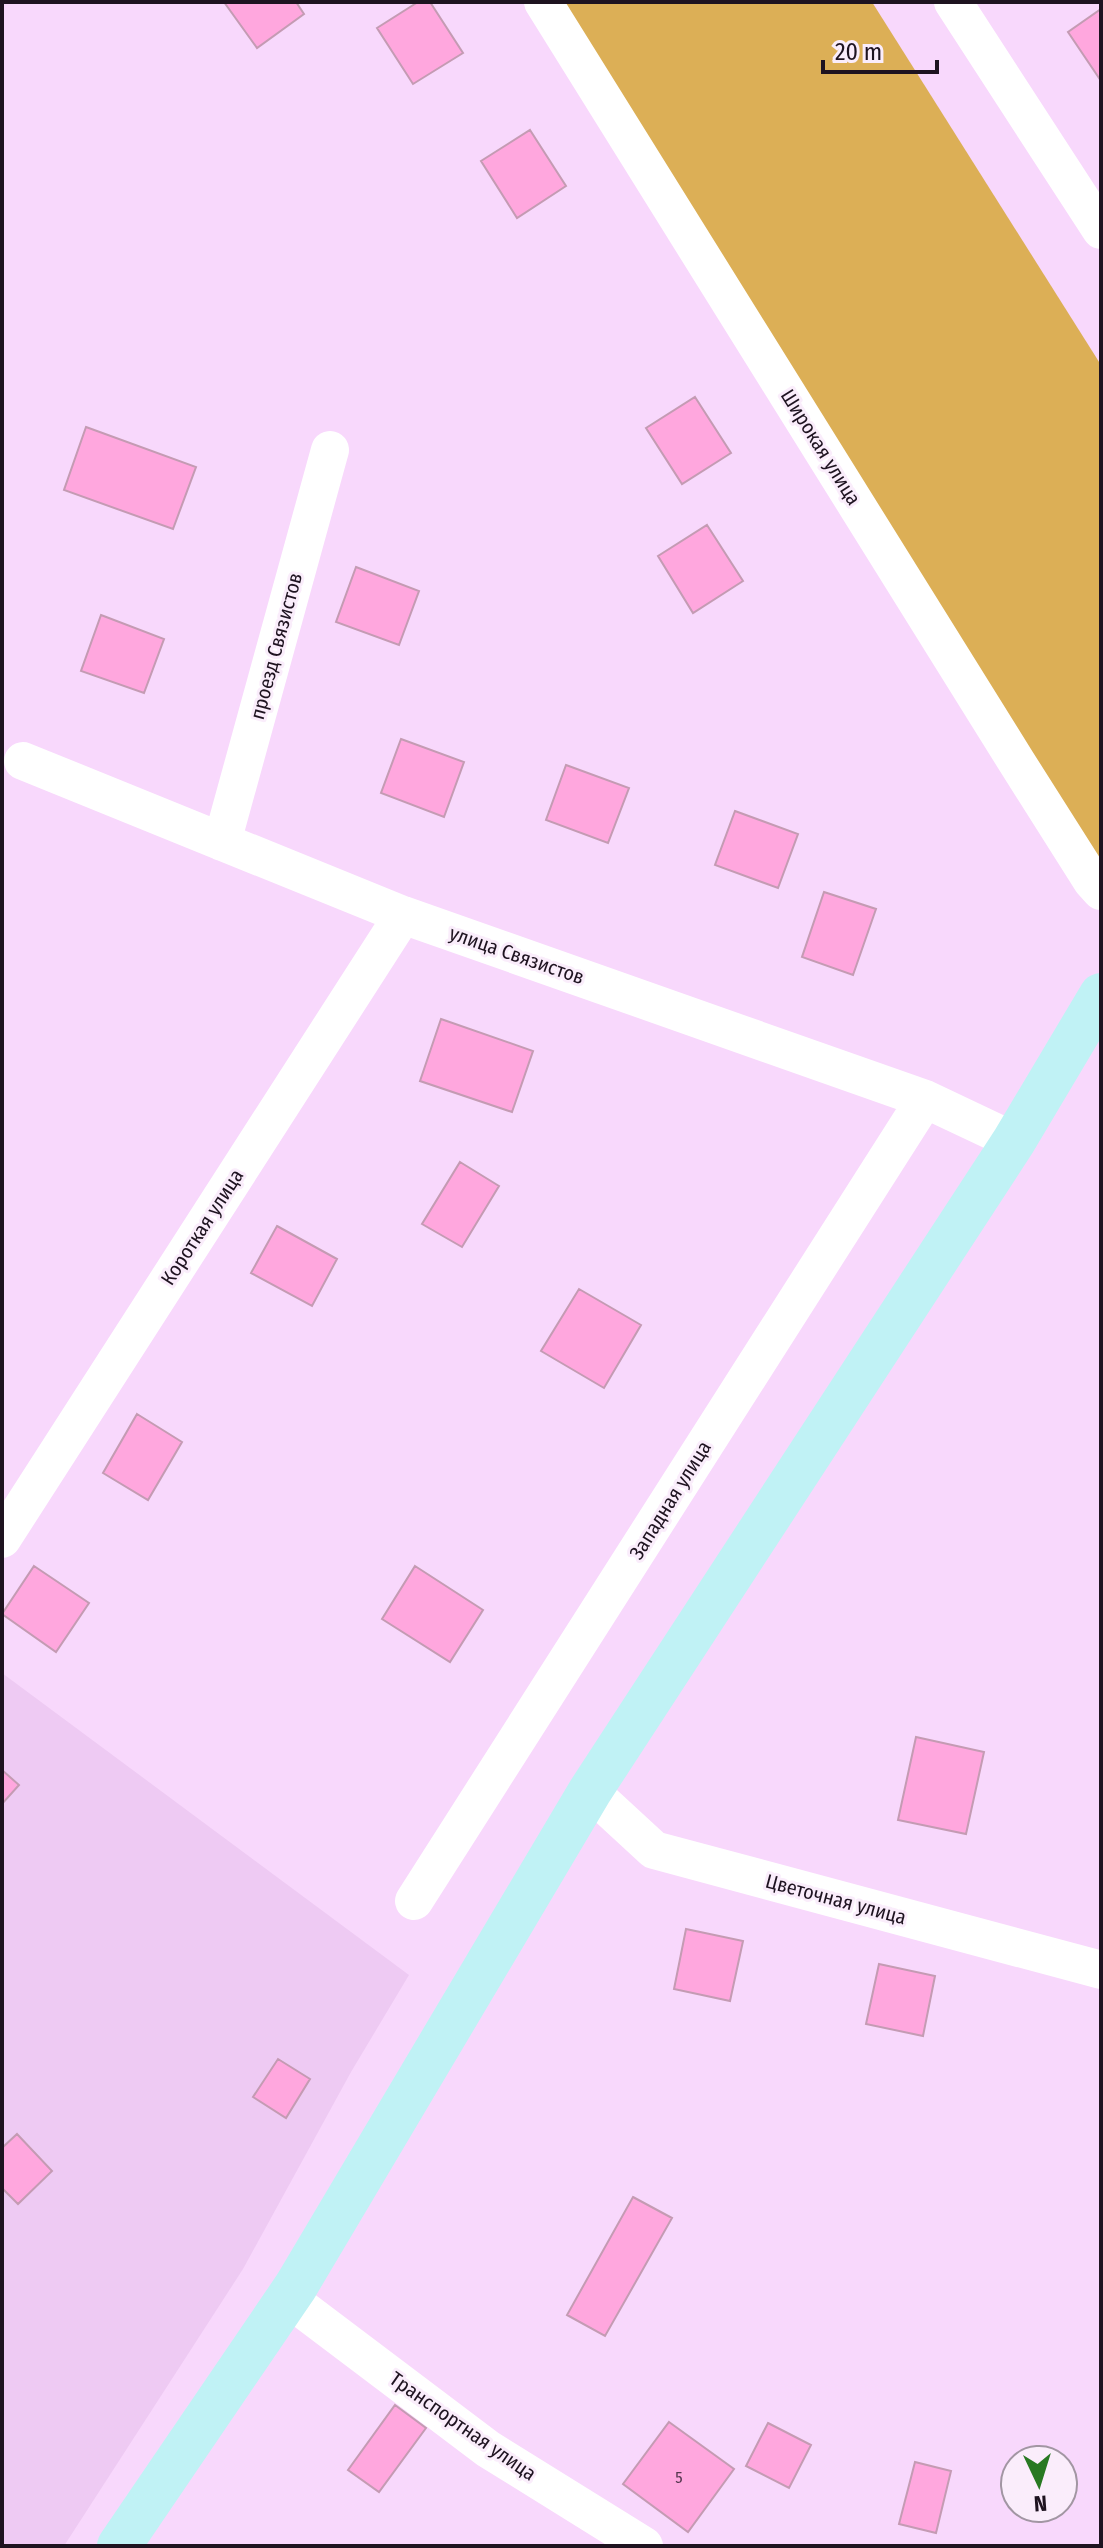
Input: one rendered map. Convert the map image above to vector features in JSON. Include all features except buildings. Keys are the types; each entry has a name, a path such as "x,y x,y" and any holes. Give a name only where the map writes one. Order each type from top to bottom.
{"street":[{"name":"Широкая улица","path":"543,2 1016,761 1101,891"},
{"path":"953,2 1101,230"},
{"name":"проезд Связистов","path":"222,842 330,450"},
{"name":"улица Связистов","path":"23,761 403,915 925,1099 1014,1141"},
{"name":"Короткая улица","path":"2,1539 403,915"},
{"path":"119,2546 288,2298 590,1791 1014,1141 1101,995"},
{"name":"Западная улица","path":"414,1901 925,1099"},
{"name":"Цветочная улица","path":"590,1791 654,1850 1101,1970"},
{"name":"Транспортная улица","path":"288,2298 488,2449 644,2546"}],"shaded area":[{"path":"533,2 872,2 1101,365 1101,868"},
{"path":"2,1673 409,1975 351,2072 243,2269 64,2546 2,2546"}]}
